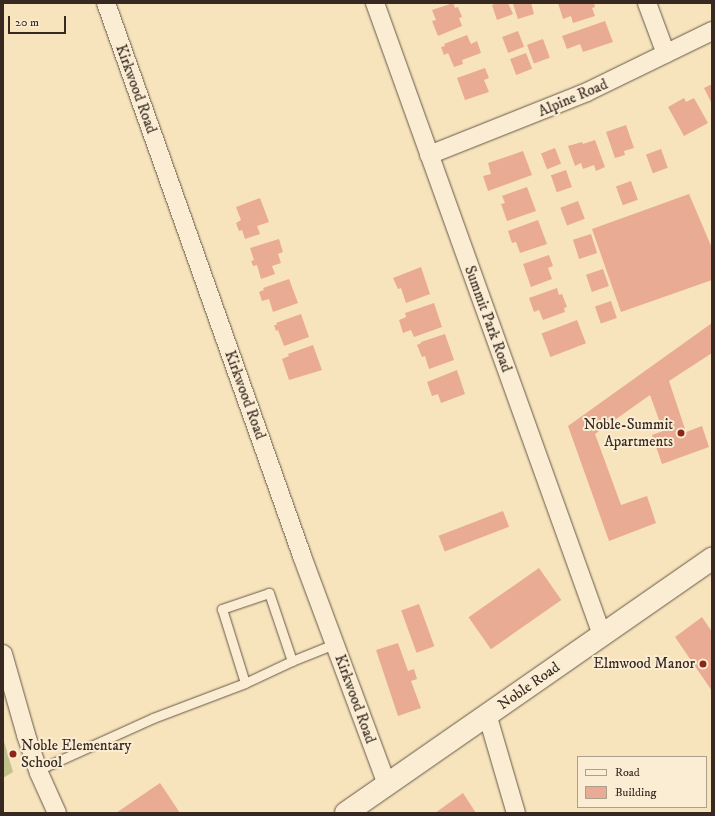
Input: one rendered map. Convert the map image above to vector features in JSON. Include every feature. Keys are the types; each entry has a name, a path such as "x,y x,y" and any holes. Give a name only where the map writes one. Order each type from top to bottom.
{"main road":[{"name":"Noble Road","path":"346,813 712,559"}],"street":[{"name":"Kirkwood Road","path":"106,3 334,644 387,785"},
{"name":"Summit Park Road","path":"375,3 602,635"},
{"path":"647,3 666,54"},
{"name":"Alpine Road","path":"429,155 572,99 712,31"},
{"path":"3,654 26,735 38,770 57,813"},
{"path":"488,714 516,813"}],"lane":[{"path":"245,683 222,609 269,593 292,661"},
{"path":"38,770 153,718 245,683 292,661 334,644"}],"green space":[{"path":"3,738 13,772 3,778"}],"building":[{"path":"453,3 455,8 458,7 462,17 459,18 462,26 438,36 432,21 436,20 432,10"},
{"path":"498,3 508,3 513,14 497,20 492,5"},
{"path":"531,3 534,14 518,19 513,4"},
{"path":"558,3 594,3 595,7 592,8 595,16 573,23 571,16 563,19"},
{"path":"605,21 613,42 583,52 580,44 567,49 562,36"},
{"path":"518,31 524,47 508,53 502,37"},
{"path":"467,35 471,44 477,41 481,53 462,60 463,64 454,67 448,53 444,55 441,47 445,46 444,44"},
{"path":"543,39 550,58 534,64 527,45"},
{"path":"526,53 532,69 516,75 510,59"},
{"path":"485,68 489,78 484,80 489,92 465,100 457,78"},
{"path":"712,84 712,104 704,88"},
{"path":"684,98 686,102 694,98 708,123 684,136 668,107"},
{"path":"626,125 634,148 624,151 625,155 615,158 606,132"},
{"path":"595,140 605,167 596,171 594,165 583,169 581,163 575,166 568,146 582,142 583,144"},
{"path":"555,148 561,164 547,169 541,153"},
{"path":"661,149 668,168 653,173 646,154"},
{"path":"523,151 532,175 488,191 483,176 491,174 488,163"},
{"path":"566,170 572,187 557,192 551,175"},
{"path":"631,181 638,200 623,205 616,186"},
{"path":"527,187 536,211 507,221 501,204 505,203 502,196"},
{"path":"689,194 712,248 712,280 621,312 592,229"},
{"path":"260,198 269,222 257,226 260,234 245,239 242,230 239,231 236,223 241,220 236,207"},
{"path":"578,201 585,219 567,226 560,208"},
{"path":"538,220 547,244 520,253 516,242 512,243 508,231"},
{"path":"591,234 597,253 579,259 573,240"},
{"path":"279,239 283,252 278,254 281,263 272,266 275,274 261,279 257,265 253,266 251,261 254,260 250,248"},
{"path":"549,255 553,266 548,268 552,279 531,287 523,264"},
{"path":"421,267 430,294 406,303 401,288 398,289 393,278"},
{"path":"603,269 609,286 592,292 586,275"},
{"path":"289,279 298,303 273,312 269,299 262,301 259,292 264,290 263,288"},
{"path":"557,288 559,295 562,294 567,307 564,308 565,312 543,320 539,310 534,312 529,298"},
{"path":"611,301 617,318 601,324 595,307"},
{"path":"434,303 442,327 414,337 411,330 403,333 399,320 406,317 405,313"},
{"path":"301,314 309,337 284,346 278,330 276,331 274,325"},
{"path":"577,320 586,343 550,357 542,334"},
{"name":"Noble-Summit Apartments","path":"712,323 712,353 669,381 686,432 702,426 709,447 662,464 652,435 663,431 650,395 595,434 621,505 647,496 656,523 609,541 568,426"},
{"path":"445,334 454,360 429,369 425,356 422,357 417,345 421,342"},
{"path":"313,345 322,370 289,380 282,359 289,356 288,354"},
{"path":"457,370 465,394 441,403 438,394 432,396 427,382"},
{"path":"503,511 509,527 445,552 439,536"},
{"path":"539,568 561,600 491,649 469,617"},
{"path":"419,604 434,646 417,653 401,610"},
{"name":"Elmwood Manor","path":"702,617 712,632 712,691 675,637"},
{"path":"398,643 408,671 414,669 417,679 411,681 421,708 398,716 376,650"},
{"path":"160,783 180,813 116,813"},
{"path":"463,793 476,813 435,813"}],"place":[{"name":"Noble-Summit Apartments","path":"681,433"},
{"name":"Elmwood Manor","path":"703,664"},
{"name":"Noble Elementary School","path":"13,754"}]}
